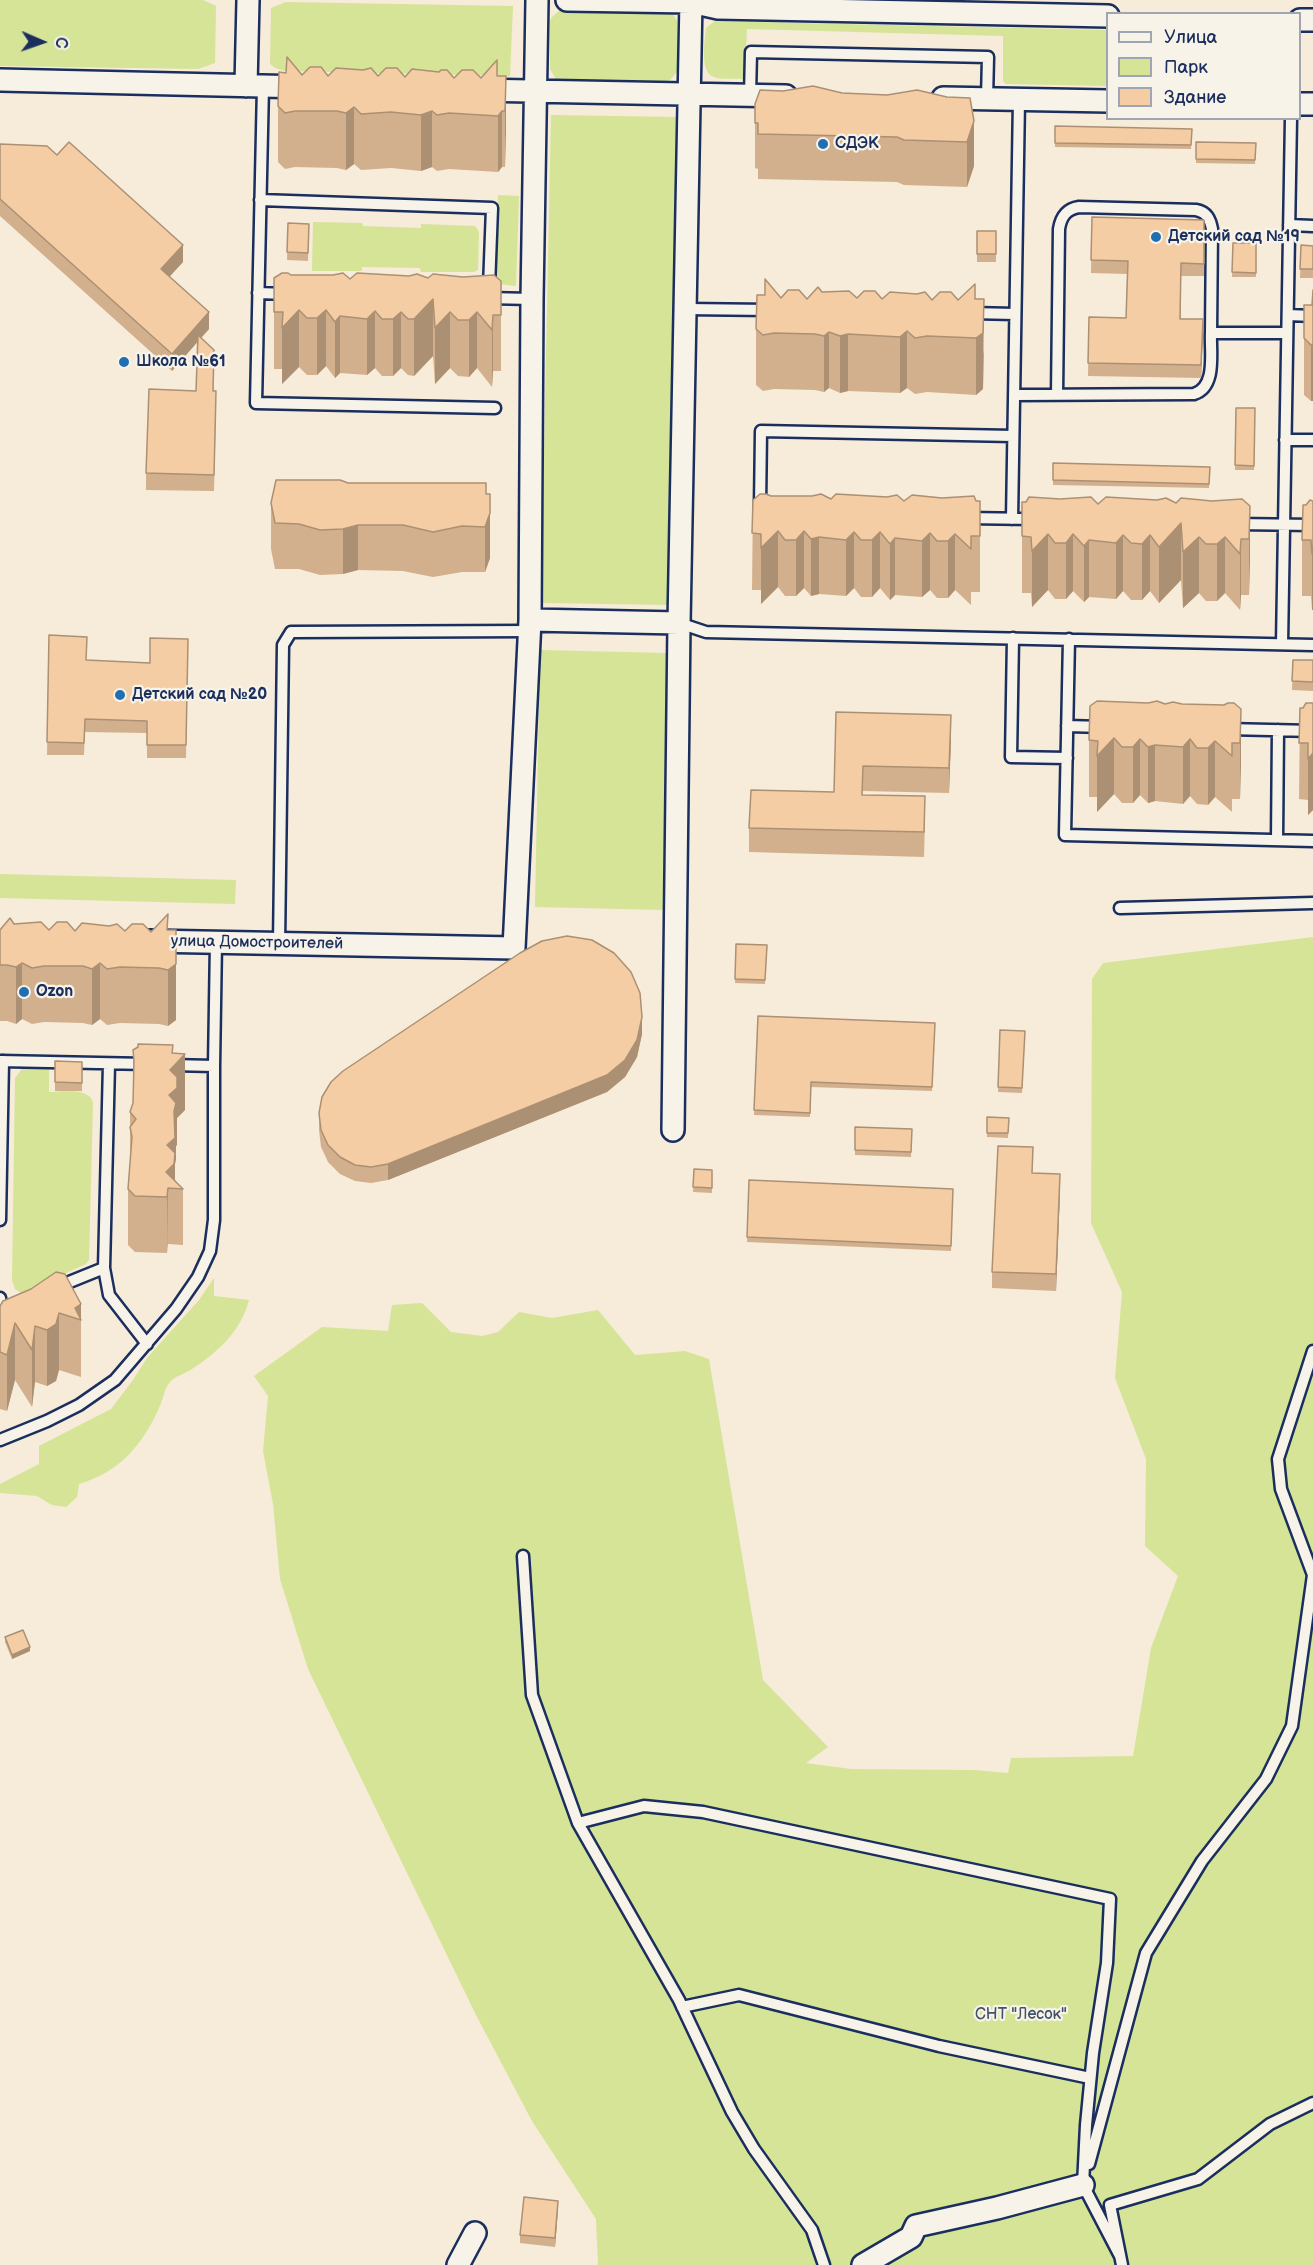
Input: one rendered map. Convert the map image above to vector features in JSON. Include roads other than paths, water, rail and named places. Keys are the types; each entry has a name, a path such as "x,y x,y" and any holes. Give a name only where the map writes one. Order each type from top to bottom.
{"street":[{"path":"248,0 254,86"},
{"path":"537,0 530,625 679,623"},
{"path":"567,0 691,1 718,8 826,5 918,6 1106,16"},
{"path":"673,1130 679,623 691,1"},
{"path":"0,80 322,87"},
{"path":"453,90 809,96"},
{"path":"928,98 1106,101"},
{"name":"улица Домостроителей","path":"125,940 514,948 530,625"},
{"path":"863,2265 911,2237 916,2226 997,2208 1083,2185"},
{"path":"458,2265 475,2233"}],"lane":[{"path":"750,96 751,52 988,57 987,99"},
{"path":"254,86 260,200 256,404 495,408"},
{"path":"1011,519 1019,100"},
{"path":"1282,644 1291,120"},
{"path":"260,200 492,208 489,298"},
{"path":"1014,395 1057,395 1194,394 1206,388 1209,379 1212,229 1208,216 1196,210 1185,209 1079,207 1069,210 1062,218 1059,229 1057,395"},
{"path":"1289,225 1313,226"},
{"path":"258,293 302,294"},
{"path":"472,298 532,299"},
{"path":"686,309 782,310"},
{"path":"957,313 1015,314"},
{"path":"1288,315 1313,316"},
{"path":"1210,333 1287,333"},
{"path":"771,514 760,514 762,430 1013,436"},
{"path":"1285,440 1313,440"},
{"path":"955,518 1041,520"},
{"path":"1224,523 1313,525"},
{"path":"679,623 706,632 1313,645"},
{"path":"279,944 283,645 286,637 291,632 530,625"},
{"path":"1013,638 1011,757 1066,758"},
{"path":"1070,639 1065,835 1313,841"},
{"path":"1067,726 1118,727"},
{"path":"1215,729 1313,731"},
{"path":"1277,840 1278,730"},
{"path":"1120,908 1313,903"},
{"path":"0,1440 79,1405 115,1380 176,1309 198,1277 210,1251 214,1215 216,942"},
{"path":"0,1220 1,1061 214,1066"},
{"path":"110,1064 104,1268 109,1295 147,1344"},
{"path":"42,1293 104,1268"},
{"path":"1083,2185 1146,1953 1202,1861 1266,1779 1292,1726 1313,1575 1281,1489 1278,1459 1313,1351"},
{"path":"523,1556 532,1695 578,1823 682,2007 732,2112 754,2149 812,2230 824,2265"},
{"path":"578,1823 644,1806 703,1812 1110,1899 1107,1964 1090,2078 1083,2185 1121,2261"},
{"path":"682,2007 739,1995 939,2046 1090,2078"},
{"path":"1121,2261 1110,2205 1198,2179 1270,2124 1313,2103"}],"place":[{"name":"СДЭК","path":"823,144"},
{"name":"Детский сад №19","path":"1156,237"},
{"name":"Школа №61","path":"124,362"},
{"name":"Детский сад №20","path":"120,695"},
{"name":"Ozon","path":"24,992"}],"park label":[{"name":"СНТ \"Лесок\"","path":"1021,2015"}]}
